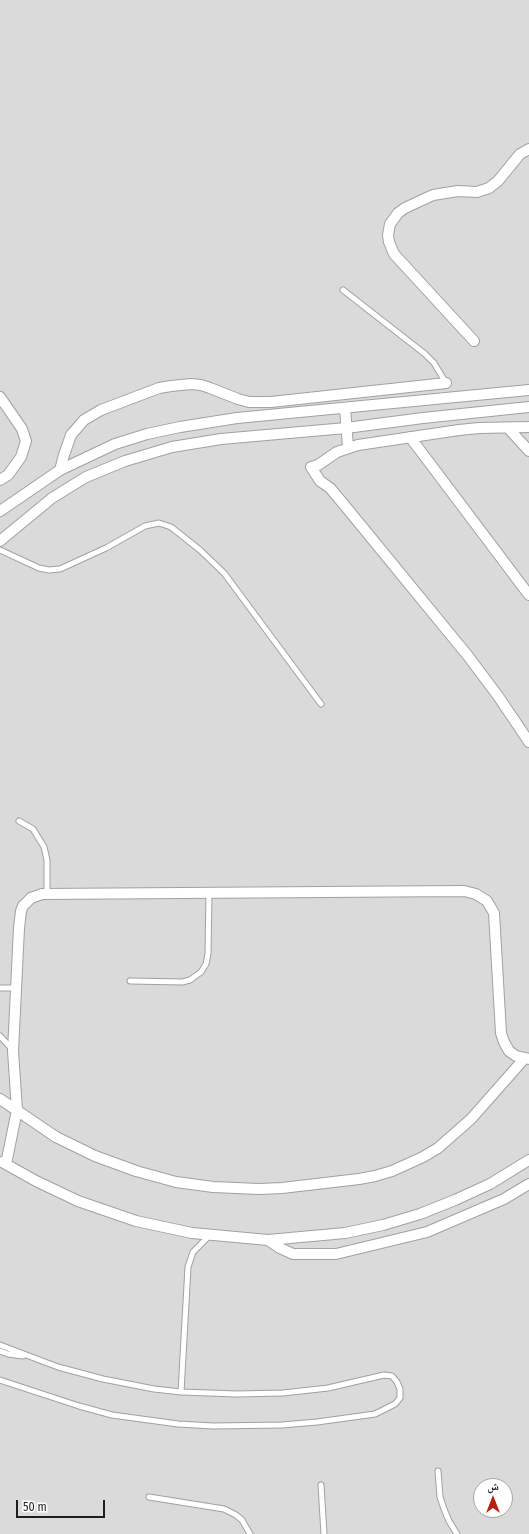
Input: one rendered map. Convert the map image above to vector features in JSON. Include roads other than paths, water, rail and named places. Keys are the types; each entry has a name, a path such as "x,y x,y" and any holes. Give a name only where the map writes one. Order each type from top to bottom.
{"street":[{"path":"474,340 394,254 388,242 390,224 405,208 433,195 452,191 477,192 489,188 498,181 520,154 529,149"},
{"path":"60,470 71,435 84,420 101,410 159,388 191,384 201,385 249,402 271,402 446,383"},
{"path":"0,511 60,470 115,444 180,427 237,418 529,390"},
{"path":"0,397 22,429 26,441 21,457 8,475 0,480"},
{"path":"0,541 52,498 86,477 148,453 196,442 346,428 529,407"},
{"path":"345,408 348,448"},
{"path":"529,428 479,428 459,430 348,448 337,452 318,465 311,467 320,481 330,488 341,501 468,656 498,696 529,742"},
{"path":"508,428 529,451"},
{"path":"410,438 529,595"},
{"path":"0,1099 17,1110 40,1127 75,1147 136,1171 176,1182 213,1187 259,1189 282,1188 359,1179 392,1171 423,1157 438,1148 471,1119 526,1059 516,1056 509,1051 501,1033 495,920 491,906 482,897 464,891 47,894 31,898 21,911 19,928 13,1051 17,1110 3,1162 50,1188 107,1212 166,1228 210,1235 268,1240 345,1233 383,1225 420,1214 490,1184 529,1160"},
{"path":"268,1240 293,1254 336,1254 427,1232 504,1199 529,1184"}],"lane":[{"path":"343,290 425,354 434,363 446,383"},
{"path":"0,550 39,568 49,570 60,569 106,548 146,526 159,523 171,527 200,550 224,573 321,704"},
{"path":"19,821 33,829 44,847 47,860 47,894"},
{"path":"130,981 182,982 190,980 201,972 206,964 208,954 209,893"},
{"path":"0,988 15,988"},
{"path":"0,1036 13,1051"},
{"path":"181,1392 188,1267 193,1252 210,1235"},
{"path":"0,1345 58,1367 154,1390 237,1394 283,1393 328,1388 384,1375 392,1376 397,1382 400,1389 400,1398 395,1404 375,1414 346,1419 289,1425 227,1426 178,1424 112,1415 79,1406 0,1380"},
{"path":"0,1351 15,1355 28,1356"},
{"path":"438,1471 440,1497 449,1521 458,1534"},
{"path":"321,1485 324,1534"},
{"path":"149,1497 224,1509 236,1514 242,1520 250,1534"}]}
